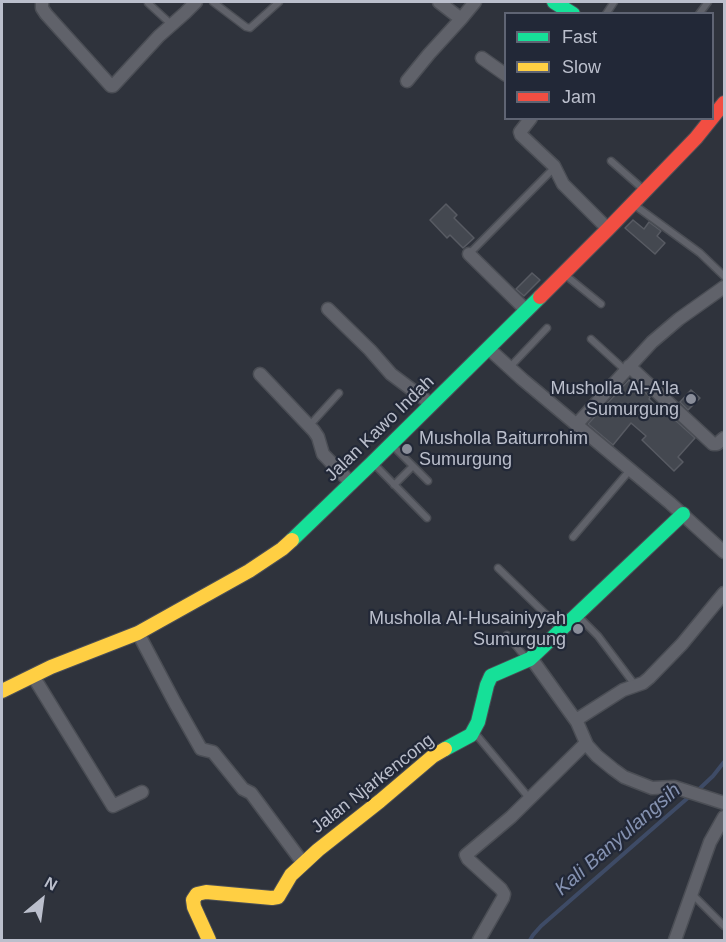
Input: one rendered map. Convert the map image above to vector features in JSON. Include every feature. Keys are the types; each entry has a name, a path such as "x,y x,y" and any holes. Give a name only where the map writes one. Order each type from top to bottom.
{"street":[{"path":"42,2 42,8 46,14 109,85 114,85 196,2"},
{"path":"439,2 461,19"},
{"path":"407,81 475,2"},
{"path":"554,2 570,12"},
{"path":"482,58 504,74"},
{"path":"529,120 520,135 555,166 562,183 608,229"},
{"name":"Jalan Kawo Indah","path":"2,691 138,633 268,559 294,538 351,483 563,274 633,204 710,120"},
{"path":"469,254 526,310"},
{"path":"576,425 662,332 724,287"},
{"path":"328,309 391,374 431,404"},
{"path":"488,348 683,514 724,552"},
{"path":"627,368 713,444 717,444 724,438"},
{"path":"260,374 316,434 323,454 351,483"},
{"path":"474,731 481,714 489,678 494,673 530,659 683,514"},
{"path":"576,720 623,690 646,680 673,654 724,594"},
{"path":"138,633 201,749 213,752 243,789 251,793 303,863"},
{"path":"530,659 576,720 586,743 602,761 615,771 624,777 654,788 678,788 724,803"},
{"path":"33,676 112,805 142,792"},
{"name":"Jalan Njarkencong","path":"209,940 194,907 193,900 197,894 206,892 276,898 291,875 318,850 420,767 438,754 468,738 474,731"},
{"path":"479,940 504,894 466,855 511,817 586,743"},
{"path":"675,940 710,842 724,817"}],"lane":[{"path":"213,2 250,28 279,2"},
{"path":"148,3 172,25"},
{"path":"611,161 645,191"},
{"path":"469,254 555,166"},
{"path":"633,204 700,253 724,276"},
{"path":"563,274 600,304"},
{"path":"509,368 547,328"},
{"path":"591,339 627,368"},
{"path":"309,426 339,393"},
{"path":"391,444 428,481"},
{"path":"372,462 427,518"},
{"path":"394,485 413,466"},
{"path":"573,537 630,470"},
{"path":"498,568 562,629"},
{"path":"577,615 601,640 635,685"},
{"path":"507,635 530,659"},
{"path":"474,731 530,799"},
{"path":"692,894 724,926"}],"building":[{"path":"446,204 457,215 454,218 474,238 463,248 450,235 447,238 430,220"},
{"path":"633,220 644,229 649,222 661,231 657,236 665,243 655,254 625,228"},
{"path":"532,273 540,280 524,296 516,289"},
{"path":"629,380 639,389 641,388 662,412 664,410 695,438 678,457 683,462 674,471 642,440 646,436 631,423 613,445 588,424"},
{"name":"Musholla Al-A'la Sumurgung","path":"691,390 700,398 688,410 680,402"}],"waterway":[{"name":"Kali Banyulangsih","path":"696,792 724,762"},
{"name":"Kali Banyulangsih","path":"530,940 541,926 690,796"}],"traffic: fast":[{"path":"554,2 570,12"},
{"path":"292,540 540,297"},
{"path":"445,749 471,735 478,722 491,676 530,659 683,514"}],"traffic: slow":[{"path":"2,691 51,667 138,633 249,571 292,540"},
{"path":"209,940 194,907 193,900 197,894 206,892 278,897 291,875 318,850 433,756 445,749"}],"traffic: jam":[{"path":"714,116 724,103"},
{"path":"540,297 696,138 710,120"}],"place":[{"name":"Musholla Al-A'la Sumurgung","path":"691,399"},
{"name":"Musholla Baiturrohim Sumurgung","path":"407,449"},
{"name":"Musholla Al-Husainiyyah Sumurgung","path":"578,629"}]}
